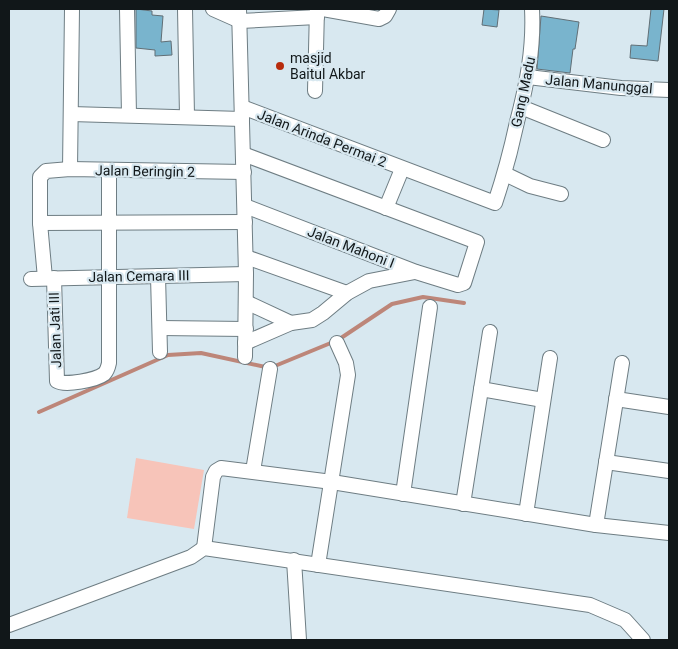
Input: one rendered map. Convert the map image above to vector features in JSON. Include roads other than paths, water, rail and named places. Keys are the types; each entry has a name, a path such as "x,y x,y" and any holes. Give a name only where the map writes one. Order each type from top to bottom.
{"street":[{"path":"70,169 72,9"},
{"path":"127,9 129,115"},
{"path":"184,9 187,116"},
{"path":"213,9 240,15 319,11 379,19 385,16 389,9"},
{"name":"Gang Madu","path":"490,201 495,203 505,174 528,77 532,55 532,9"},
{"path":"314,91 319,11"},
{"name":"Jalan Arinda Permai 2","path":"240,15 246,258 245,357"},
{"name":"Jalan Manunggal","path":"528,77 621,88 669,90"},
{"path":"521,107 603,140"},
{"name":"Jalan Arinda Permai 2","path":"71,114 187,116 242,113 490,201"},
{"path":"243,154 386,208"},
{"name":"Jalan Arinda Permai 2","path":"386,208 402,169"},
{"name":"Jalan Beringin 2","path":"46,170 244,172"},
{"name":"Jalan Jati III","path":"46,170 40,177 43,278 56,381 62,384 101,376 106,372 109,363 110,276"},
{"path":"109,170 110,276"},
{"path":"505,174 530,186 562,194"},
{"name":"Jalan Mahoni I","path":"244,206 416,272 458,285 464,282 477,242 386,208"},
{"path":"40,223 245,222"},
{"path":"246,258 347,293"},
{"path":"160,328 245,336 291,323 312,320 347,293 369,281 416,272"},
{"name":"Jalan Cemara III","path":"43,278 246,274"},
{"path":"158,276 160,352"},
{"path":"246,302 291,323"},
{"path":"403,494 430,307"},
{"path":"463,504 490,332"},
{"path":"318,565 348,375 346,362 337,343"},
{"path":"526,514 550,358"},
{"path":"596,525 622,364"},
{"path":"253,471 270,369"},
{"path":"481,389 543,400"},
{"path":"616,398 669,407"},
{"path":"606,462 669,471"},
{"path":"204,548 213,478 221,468 332,482 596,525 669,533"},
{"path":"9,625 191,557 204,548 294,560 590,606 625,620 643,640"},
{"path":"294,560 299,640"}],"waterway":[{"path":"39,412 168,355 201,353 270,368 338,340 392,304 423,297 464,303"}],"place":[{"name":"masjid Baitul Akbar","path":"280,66"}]}
